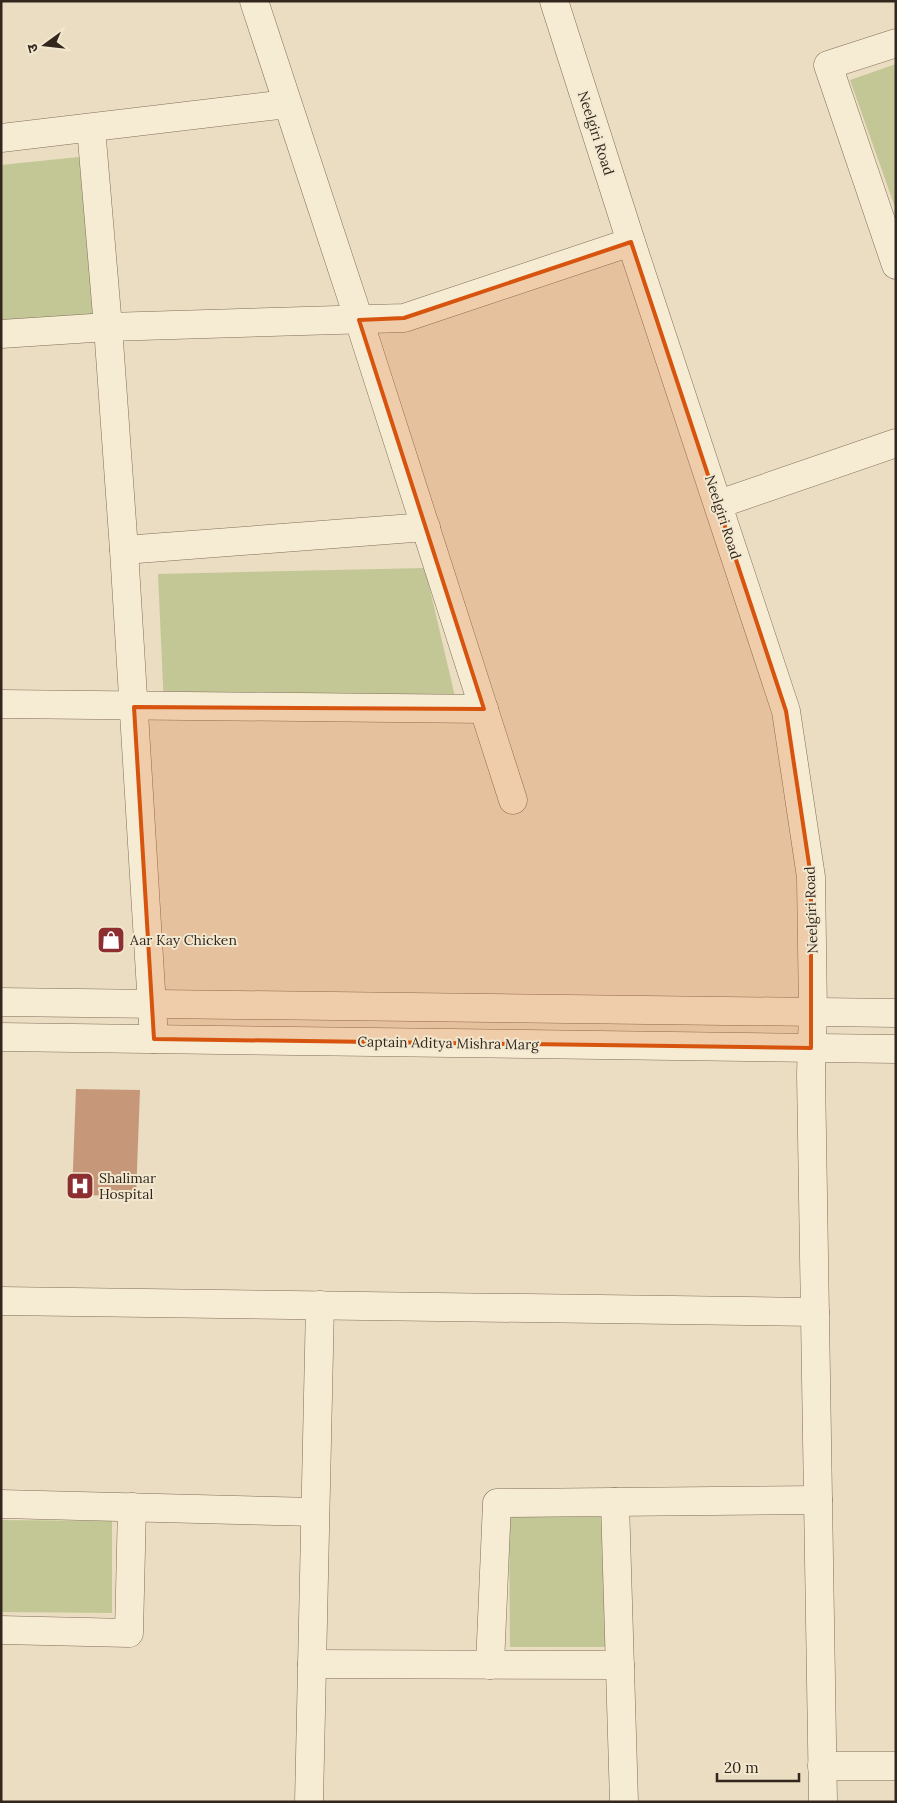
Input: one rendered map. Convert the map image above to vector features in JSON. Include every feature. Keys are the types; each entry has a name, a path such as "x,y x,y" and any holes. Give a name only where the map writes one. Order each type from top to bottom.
{"street":[{"path":"254,1 359,320 513,800"},
{"name":"Neelgiri Road","path":"554,1 631,242 786,711 811,877 813,1012 811,1048 823,1802"},
{"path":"894,251 828,65 896,43"},
{"path":"1,138 287,104"},
{"path":"90,128 108,327 124,550 154,1039"},
{"path":"1,334 108,327 404,318 631,242"},
{"path":"718,504 896,444"},
{"path":"124,550 426,527"},
{"path":"1,704 134,707 484,709"},
{"path":"1,1002 896,1014"},
{"name":"Captain Aditya Mishra Marg","path":"1,1037 896,1049"},
{"path":"1,1301 815,1312"},
{"path":"309,1802 320,1305"},
{"path":"490,1665 497,1503 818,1500"},
{"path":"615,1502 624,1802"},
{"path":"1,1504 315,1512"},
{"path":"1,1630 129,1633 132,1507"},
{"path":"312,1664 620,1665"},
{"path":"822,1766 896,1766"}],"highlighted area":[{"path":"631,242 786,711 811,877 811,1048 154,1039 134,707 484,709 359,320 404,318"}],"green space":[{"path":"896,64 896,210 850,80"},
{"path":"79,157 96,324 1,333 1,165"},
{"path":"425,568 460,718 164,708 158,574"},
{"path":"509,1517 604,1517 605,1647 510,1647"},
{"path":"1,1520 112,1521 112,1613 1,1612"}],"building":[{"path":"76,1089 140,1090 136,1196 72,1195"}],"place":[{"name":"Aar Kay Chicken","path":"111,940"},
{"name":"Shalimar Hospital","path":"80,1186"}]}
